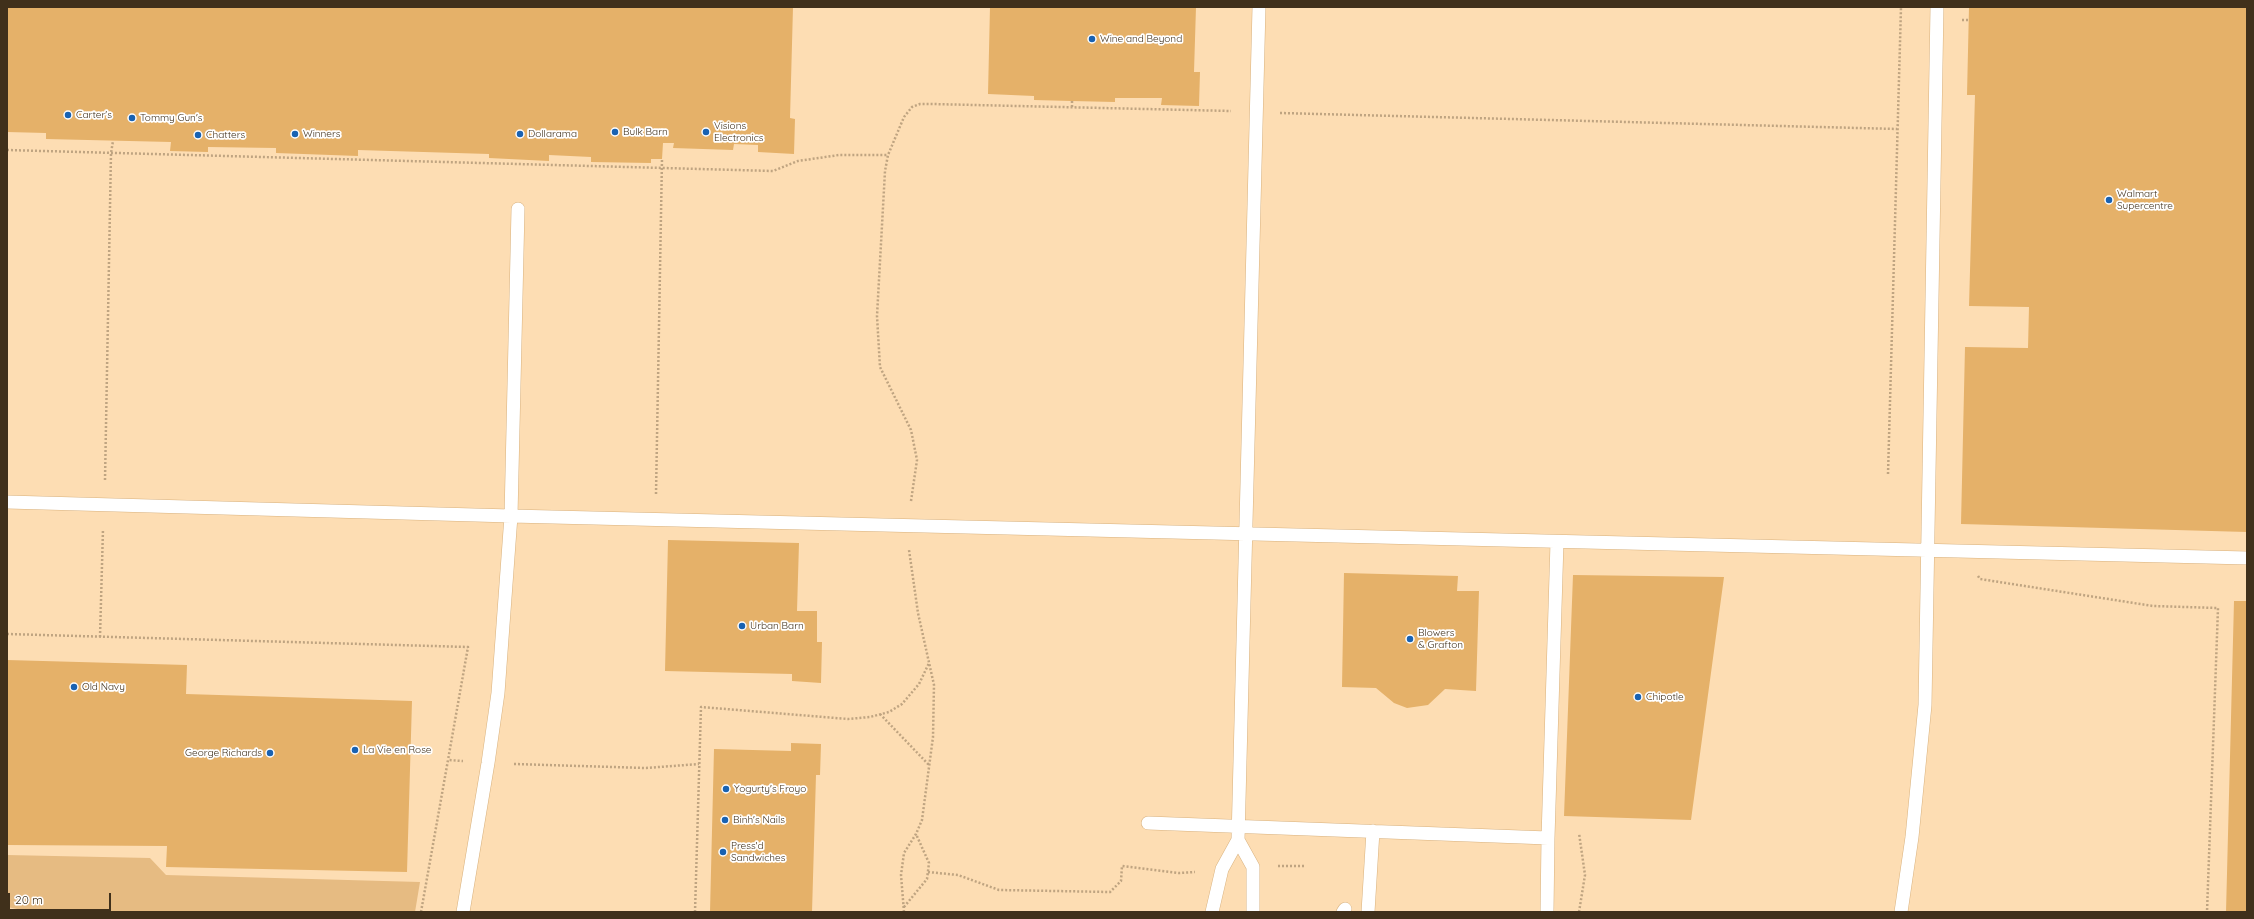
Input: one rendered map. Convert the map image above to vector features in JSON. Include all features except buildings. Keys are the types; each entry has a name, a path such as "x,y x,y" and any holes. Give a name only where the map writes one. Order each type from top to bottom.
{"lane":[{"path":"1212,912 1222,870 1238,840 1259,7"},
{"path":"1901,912 1912,837 1925,705 1926,551 1937,7"},
{"path":"463,912 498,693 511,516 518,209"},
{"path":"7,502 1246,535 2247,558"},
{"path":"1547,912 1557,542"},
{"path":"1148,823 1548,838"},
{"path":"1368,912 1373,831"},
{"path":"1238,840 1253,867 1253,912"}],"path":[{"path":"1888,474 1901,7"},
{"path":"1072,102 1072,107"},
{"path":"904,912 901,875 904,853 916,834 922,820 933,737 934,684 910,556 909,525 917,460 911,430 880,367 877,316 888,155 894,136 904,117 912,107 920,104 945,104 1897,129"},
{"path":"100,637 111,153 113,141"},
{"path":"7,150 773,171 798,161 839,155 888,155"},
{"path":"655,519 662,159"},
{"path":"1980,579 2153,606 2218,608 2207,912"},
{"path":"7,634 468,647 421,912"},
{"path":"695,912 701,707 848,719 880,714 889,712 902,704 918,684 929,663"},
{"path":"880,714 929,765"},
{"path":"448,760 488,763 646,768 699,764"},
{"path":"1579,833 1585,875 1579,912"},
{"path":"904,907 927,879 929,863 916,834"},
{"path":"928,872 958,875 1000,890 1110,892 1121,881 1122,866 1179,873 1222,870"},
{"path":"1253,867 1305,866"}],"shaded area":[{"path":"7,855 150,858 166,875 420,882 415,912 33,912 7,907"}],"place":[{"name":"Wine and Beyond","path":"1092,39"},
{"name":"Carter's","path":"68,115"},
{"name":"Tommy Gun's","path":"132,118"},
{"name":"Bulk Barn","path":"615,132"},
{"name":"Visions Electronics","path":"706,132"},
{"name":"Winners","path":"295,134"},
{"name":"Dollarama","path":"520,134"},
{"name":"Chatters","path":"198,135"},
{"name":"Walmart Supercentre","path":"2109,200"},
{"name":"Urban Barn","path":"742,626"},
{"name":"Blowers & Grafton","path":"1410,639"},
{"name":"Old Navy","path":"74,687"},
{"name":"Chipotle","path":"1638,697"},
{"name":"La Vie en Rose","path":"355,750"},
{"name":"George Richards","path":"270,753"},
{"name":"Yogurty's Froyo","path":"726,789"},
{"name":"Binh's Nails","path":"725,820"},
{"name":"Press'd Sandwiches","path":"723,852"}]}
